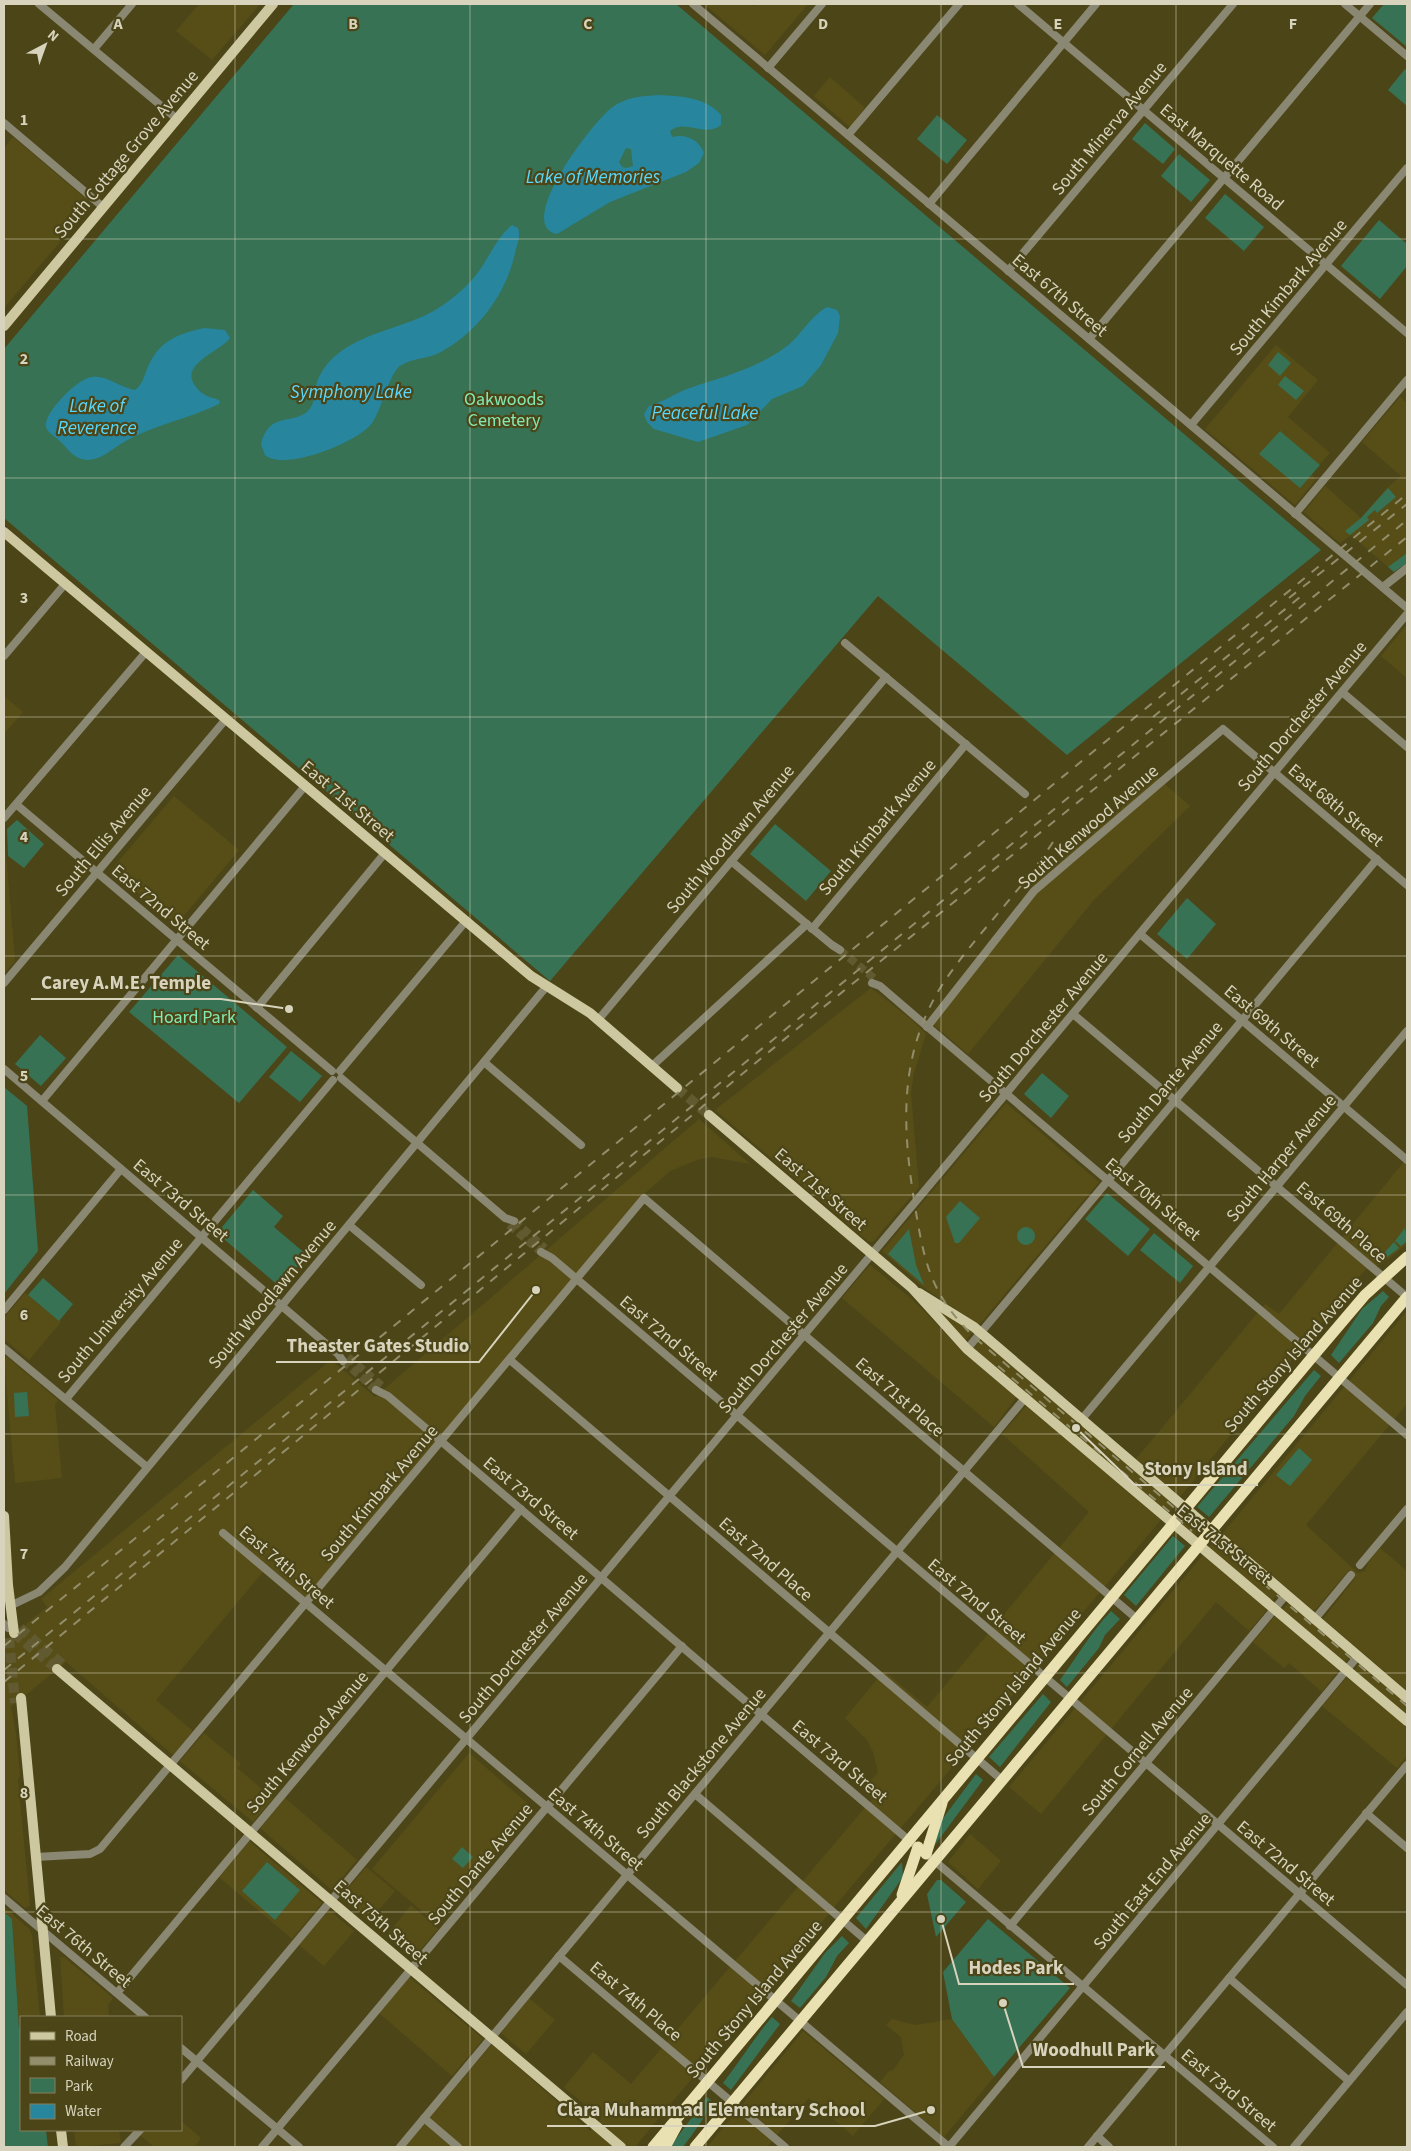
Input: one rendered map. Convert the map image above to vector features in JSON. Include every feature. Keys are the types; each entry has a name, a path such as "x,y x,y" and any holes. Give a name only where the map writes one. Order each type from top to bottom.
{"highway":[{"name":"South Stony Island Avenue","path":"695,2147 900,1901 944,1797 1314,1355 1383,1277 1407,1257"},
{"name":"South Stony Island Avenue","path":"653,2147 841,1920 1002,1780 1407,1297"},
{"path":"900,1901 944,1797"},
{"path":"665,2147 676,2129 679,2116"}],"main road":[{"name":"South Cottage Grove Avenue","path":"4,326 273,4"},
{"name":"East 71st Street","path":"4,532 546,987 598,1020 678,1088"},
{"name":"East 71st Street","path":"710,1115 912,1288 966,1349 1026,1397 1407,1721"},
{"name":"East 71st Street","path":"912,1288 961,1318 980,1333 1407,1698"},
{"path":"4,1516 10,1624"},
{"name":"East 75th Street","path":"60,1667 171,1764 621,2147"},
{"path":"18,1701 23,1728 51,2016"},
{"path":"61,2131 63,2147"}],"street":[{"path":"39,4 177,119"},
{"path":"94,49 132,4"},
{"name":"East 67th Street","path":"693,4 1407,608"},
{"path":"768,68 822,4"},
{"path":"848,136 959,4"},
{"name":"East Marquette Road","path":"1018,4 1407,334"},
{"path":"929,204 1096,4"},
{"name":"South Minerva Avenue","path":"1008,271 1233,4"},
{"path":"1345,4 1407,56"},
{"path":"1089,339 1370,4"},
{"path":"4,123 104,207"},
{"name":"South Kimbark Avenue","path":"1191,426 1407,168"},
{"path":"1295,514 1407,380"},
{"path":"1383,587 1407,568"},
{"path":"4,656 65,584"},
{"name":"South Dorchester Avenue","path":"182,2079 1407,614"},
{"path":"845,643 1025,794"},
{"path":"4,818 146,652"},
{"name":"South Woodlawn Avenue","path":"598,1020 886,678"},
{"path":"1342,692 1407,747"},
{"name":"South Ellis Avenue","path":"4,983 226,719"},
{"name":"East 68th Street","path":"1223,729 1407,884"},
{"name":"South Kenwood Avenue","path":"927,1027 1034,891 1223,729"},
{"name":"South Kimbark Avenue","path":"652,1066 809,926 966,744"},
{"path":"42,1101 305,786"},
{"name":"East 72nd Street","path":"17,805 509,1221"},
{"path":"257,1008 385,853"},
{"name":"South Dante Avenue","path":"966,1349 1377,859"},
{"path":"731,861 836,949"},
{"name":"South University Avenue","path":"66,1399 466,921"},
{"name":"East 69th Street","path":"1140,934 1407,1160"},
{"name":"East 70th Street","path":"876,983 1407,1435"},
{"name":"South Woodlawn Avenue","path":"10,1624 38,1592 53,1579 546,987"},
{"name":"East 69th Place","path":"1073,1014 1407,1297"},
{"name":"South Harper Avenue","path":"1081,1420 1407,1031"},
{"path":"484,1062 581,1145"},
{"name":"East 73rd Street","path":"4,1069 346,1359"},
{"path":"4,1310 121,1169"},
{"name":"South Kimbark Avenue","path":"36,1857 90,1854 100,1849 644,1198"},
{"name":"East 71st Place","path":"644,1198 1137,1619"},
{"path":"349,1225 421,1285"},
{"name":"East 72nd Street","path":"543,1250 1044,1678 1407,1984"},
{"path":"4,1348 147,1467"},
{"name":"East 72nd Place","path":"510,1360 1002,1780"},
{"name":"East 73rd Street","path":"379,1388 1010,1926 1273,2147"},
{"name":"South Blackstone Avenue","path":"400,2147 1026,1397"},
{"name":"South Kenwood Avenue","path":"117,1993 521,1509"},
{"path":"1360,1565 1407,1509"},
{"name":"East 74th Street","path":"224,1533 949,2147"},
{"path":"1314,1620 1351,1575"},
{"name":"South Cornell Avenue","path":"1010,1926 1286,1595"},
{"name":"South Dante Avenue","path":"262,2147 682,1646"},
{"name":"South East End Avenue","path":"949,2147 1358,1656"},
{"path":"1088,2147 1407,1765"},
{"path":"695,1794 866,1942"},
{"path":"1366,1813 1407,1848"},
{"name":"East 76th Street","path":"4,1898 144,2016"},
{"name":"East 74th Place","path":"559,1956 785,2147"},
{"path":"1229,1978 1350,2081"},
{"path":"1294,2147 1407,2012"},
{"path":"182,2049 299,2147"},
{"path":"424,2118 458,2147"},
{"path":"124,2147 139,2131"},
{"path":"1097,2136 1109,2147"}],"shaded area":[{"path":"199,4 260,4 212,60 176,31"},
{"path":"704,4 750,4 753,6 756,4 808,4 765,55"},
{"path":"830,77 865,108 850,127 814,96"},
{"path":"13,137 92,204 4,308 4,148"},
{"path":"1276,345 1318,380 1288,417 1330,453 1311,474 1316,479 1295,505 1205,429"},
{"path":"1400,397 1407,403 1407,561 1394,572 1351,535 1340,543 1304,512 1325,486 1361,518 1386,489 1401,476 1362,442"},
{"path":"1407,625 1407,678 1381,656"},
{"path":"4,696 23,712 4,734"},
{"path":"1157,777 1190,806 1093,901 968,1054 929,1021 949,992 1036,882"},
{"path":"174,796 239,850 176,925 111,870"},
{"path":"4,830 15,961 4,974"},
{"path":"871,988 912,1020 926,1034 914,1073 911,1093 919,1187 873,1242 868,1241 715,1110"},
{"path":"1006,1103 1099,1182 979,1325 923,1287 882,1251"},
{"path":"699,1119 750,1164 712,1157 700,1159 670,1171 643,1195 306,1598 268,1566 156,1700 193,1731 173,1755 66,1662 11,1707 16,1733 20,1776 18,1779 30,1906 25,1908 4,1890 4,1642 47,1607 41,1599 331,1360 375,1397"},
{"path":"1407,1158 1407,1244 1382,1264 1365,1270 1180,1497 1136,1459 1265,1304 1279,1314"},
{"path":"870,1265 914,1301 955,1343 1017,1396 994,1427 842,1298"},
{"path":"25,1293 61,1322 29,1360 4,1339 4,1318"},
{"path":"930,1303 973,1332 965,1341"},
{"path":"1407,1311 1407,1404 1306,1525 1358,1573 1365,1571 1368,1563 1380,1548 1407,1571 1407,1691 1323,1619 1356,1577 1349,1570 1315,1610 1312,1610 1223,1533"},
{"path":"982,1338 1176,1503 1167,1514 972,1349"},
{"path":"7,1357 58,1400 55,1405 62,1478 15,1483 4,1359"},
{"path":"1027,1405 1160,1519 1160,1521 861,1875 635,2147 405,2147 492,2044 590,2131 601,2119 564,2087 593,2052 631,2084 873,1798 863,1789 878,1772 873,1752 867,1740 845,1718 884,1671 927,1707 1089,1512 1002,1434"},
{"path":"1189,1515 1202,1526 1193,1536 1180,1526"},
{"path":"1216,1539 1278,1593 1272,1601 1207,1549"},
{"path":"1203,1555 1265,1607 1266,1611 1249,1631 1216,1602 1041,1814 1009,1787"},
{"path":"1289,1602 1352,1654 1344,1663 1282,1610"},
{"path":"1274,1617 1339,1669 1322,1692 1289,1663 1284,1668 1253,1642"},
{"path":"1361,1662 1407,1702 1407,1715 1353,1671"},
{"path":"1346,1678 1355,1683 1407,1727 1407,1756 1397,1768 1322,1706"},
{"path":"204,1733 241,1764 237,1768 273,1798 253,1822 180,1761"},
{"path":"469,1753 533,1808 436,1923 372,1869"},
{"path":"285,1798 357,1860 332,1890 260,1828"},
{"path":"970,1834 1001,1861 978,1889 948,1862"},
{"path":"249,1841 322,1903 292,1939 219,1877"},
{"path":"366,1867 395,1891 369,1921 341,1897"},
{"path":"411,1905 438,1929 413,1958 386,1936"},
{"path":"4,1907 30,1930 32,1935 40,2016 20,2016 19,2030 12,1919 4,1912"},
{"path":"329,1910 354,1931 324,1966 299,1945"},
{"path":"60,1957 65,1958 113,1998 108,2005 109,2016 64,2016"},
{"path":"409,1977 483,2039 452,2076 379,2013"},
{"path":"529,1998 555,2020 526,2054 501,2033"},
{"path":"892,2019 915,2025 952,2019 994,2077 944,2137 880,2082 889,2071 893,2070 904,2055 901,2037 886,2025"},
{"path":"803,2031 884,2099 853,2136 809,2098 767,2147 707,2147"},
{"path":"182,2122 201,2138 194,2147 154,2147 140,2135 143,2131 182,2131"},
{"path":"74,2131 119,2131 121,2143 76,2147"}],"green space":[{"name":"Oakwoods Cemetery","path":"294,4 676,4 1321,550 1067,755 878,596 550,981 4,518 4,349"},
{"path":"1384,4 1407,4 1407,47 1372,18"},
{"path":"1405,69 1407,70 1407,106 1388,90"},
{"path":"937,115 967,140 947,164 917,139"},
{"path":"1145,123 1175,149 1163,164 1132,139"},
{"path":"1179,154 1210,180 1191,202 1161,176"},
{"path":"1225,194 1264,227 1244,251 1205,218"},
{"path":"1379,220 1407,244 1407,266 1380,299 1341,266"},
{"path":"1278,352 1291,363 1280,376 1268,365"},
{"path":"1285,376 1304,391 1296,400 1278,385"},
{"path":"1280,431 1320,465 1300,488 1259,454"},
{"path":"1388,488 1396,497 1377,513 1375,510 1367,517 1369,520 1350,535 1345,531 1361,518"},
{"path":"1407,553 1407,563 1394,572 1388,567"},
{"path":"17,820 44,844 24,868 8,856 7,829"},
{"path":"775,824 831,871 806,901 750,854"},
{"path":"1187,898 1216,924 1187,959 1157,934"},
{"name":"Hoard Park","path":"178,955 287,1047 239,1103 129,1012"},
{"path":"40,1035 66,1058 41,1086 15,1064"},
{"path":"291,1051 322,1076 300,1102 269,1077"},
{"path":"1042,1073 1069,1096 1051,1118 1024,1094"},
{"path":"4,1087 27,1106 38,1251 4,1294"},
{"path":"253,1190 283,1216 274,1227 307,1255 280,1287 217,1233"},
{"path":"1107,1193 1150,1229 1128,1256 1085,1219"},
{"path":"960,1201 980,1218 959,1243 955,1243 946,1217"},
{"path":"1022,1227 1030,1227 1035,1232 1033,1243 1022,1245 1017,1240 1017,1232"},
{"path":"1405,1228 1407,1241 1401,1246 1395,1241"},
{"path":"909,1229 916,1265 924,1285 888,1254"},
{"path":"1154,1233 1193,1266 1180,1283 1140,1250"},
{"path":"1394,1242 1399,1248 1382,1261 1377,1261"},
{"path":"43,1278 73,1304 59,1321 28,1295"},
{"path":"1383,1291 1389,1297 1381,1306 1373,1323 1339,1363 1331,1355 1362,1309"},
{"path":"1314,1370 1321,1376 1305,1396 1294,1416 1209,1517 1197,1507"},
{"path":"27,1392 29,1416 15,1417 14,1393"},
{"path":"1299,1448 1312,1460 1290,1486 1276,1475"},
{"path":"1173,1536 1185,1546 1136,1606 1124,1595"},
{"path":"1111,1611 1120,1619 1105,1635 1099,1648 1067,1687 1060,1680"},
{"path":"1043,1694 1051,1702 1000,1767 989,1757"},
{"path":"976,1774 983,1780 934,1846 941,1821"},
{"path":"462,1847 473,1857 463,1868 452,1859"},
{"path":"267,1862 300,1890 275,1920 242,1891"},
{"path":"902,1862 903,1877 866,1929 856,1918"},
{"path":"937,1880 941,1880 966,1902 936,1937 927,1894"},
{"path":"4,1912 12,1919 20,2029 20,2131 46,2131 48,2147 4,2147"},
{"path":"988,1919 1070,1988 994,2077 952,2019 943,1972"},
{"path":"842,1936 849,1943 837,1956 826,1977 800,2008 791,2001 825,1953"},
{"path":"772,2017 780,2024 731,2090 723,2083"},
{"path":"707,2097 714,2103 687,2142 683,2147 670,2147"}],"water":[{"name":"Lake of Memories","path":"658,95 700,101 708,104 721,115 721,125 715,128 708,130 682,126 670,131 672,137 687,137 699,144 704,153 699,163 686,172 610,202 557,234 546,226 545,212 551,193 562,171 591,130 604,115 619,103 635,98","holes":["626,148 631,149 633,166 622,167 619,162"]},
{"name":"Symphony Lake","path":"512,225 518,228 519,234 511,269 505,284 488,311 466,335 453,345 434,355 409,361 400,366 392,376 376,417 364,431 321,453 288,460 275,459 265,455 261,444 265,434 275,423 302,415 311,408 318,379 331,359 360,340 430,313 448,301 475,276 498,241"},
{"name":"Peaceful Lake","path":"827,307 837,310 840,316 838,333 821,365 803,386 772,399 747,425 698,442 654,429 647,422 644,414 649,406 687,389 748,368 772,356 795,339 815,316"},
{"name":"Lake of Reverence","path":"204,328 225,330 230,338 200,361 194,368 192,375 194,384 202,393 220,401 219,404 135,436 92,460 83,459 70,452 47,429 50,413 78,383 92,377 98,377 135,390 141,383 151,360 162,346 177,336"}],"tunnel":[{"path":"840,950 876,980"},
{"path":"677,1088 709,1115"},
{"path":"514,1221 545,1248"},
{"path":"509,1225 541,1252"},
{"path":"348,1357 382,1386"},
{"path":"343,1361 376,1390"},
{"path":"20,1628 62,1664"},
{"path":"14,1633 57,1669"},
{"path":"9,1638 15,1703"}],"railway":[{"path":"4,1646 1407,494"},
{"path":"1289,598 1407,504"},
{"path":"4,1670 1407,520"},
{"path":"4,1682 815,1014 1407,537"},
{"path":"1153,717 1300,597"},
{"path":"1053,842 942,985 928,1011 918,1037 911,1063 907,1090 907,1144 921,1241 931,1275 947,1306 975,1338 1407,1706"},
{"path":"998,1366 1192,1531"}],"place":[{"name":"Carey A.M.E. Temple","path":"289,1009"},
{"name":"Theaster Gates Studio","path":"536,1290"},
{"name":"Stony Island","path":"1076,1428"},
{"name":"Hodes Park","path":"941,1919"},
{"name":"Woodhull Park","path":"1003,2003"},
{"name":"Clara Muhammad Elementary School","path":"931,2110"}]}
